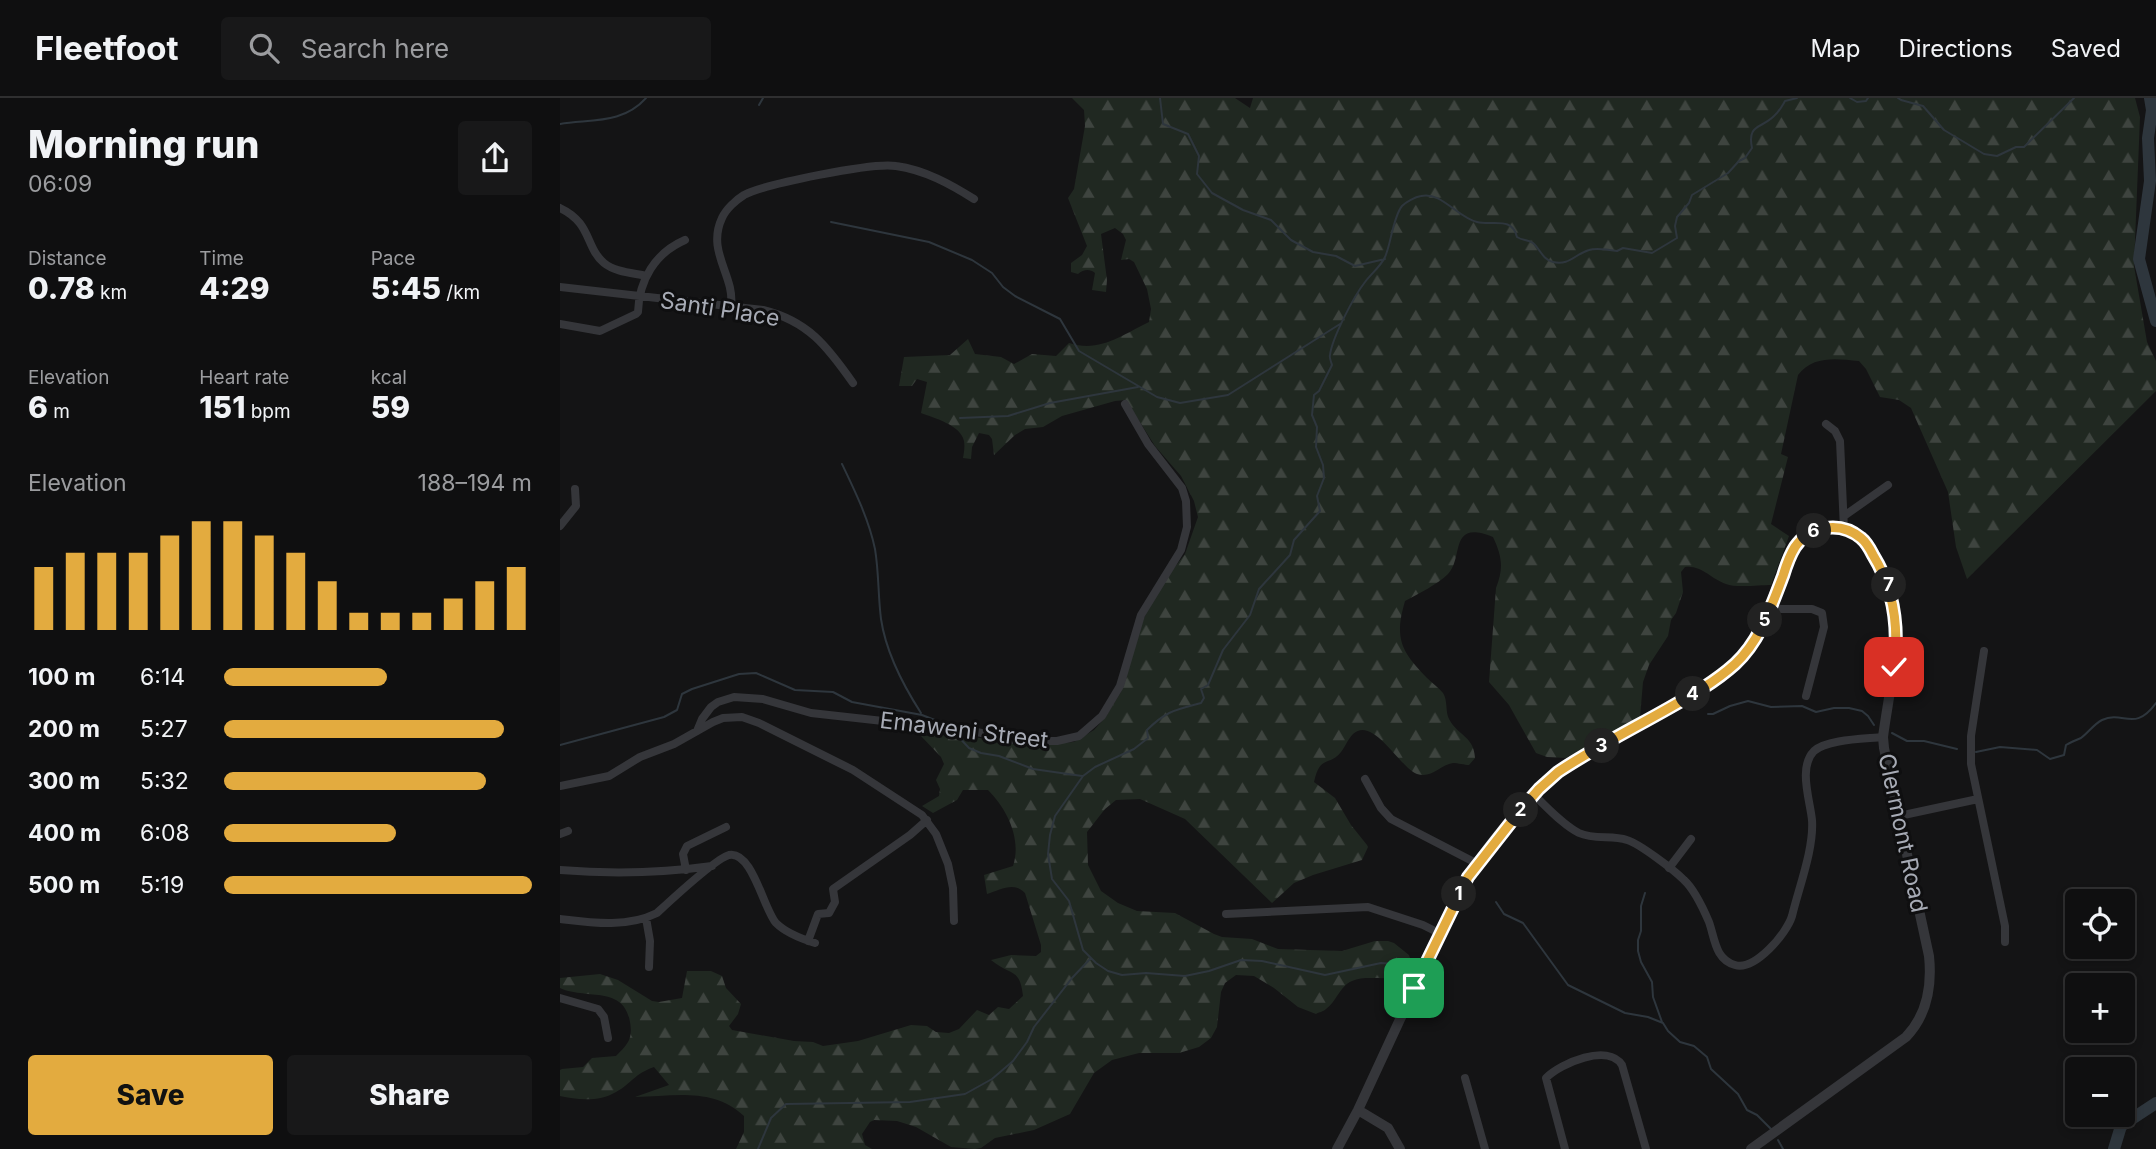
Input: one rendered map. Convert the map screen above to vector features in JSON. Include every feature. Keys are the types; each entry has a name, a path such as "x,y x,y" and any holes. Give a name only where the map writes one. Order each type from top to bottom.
{"street":[{"path":"731,306 730,288 719,258 717,237 725,213 745,195 773,186 879,165 904,167 945,181 974,199"},
{"path":"560,208 580,222 602,262 610,267 646,276"},
{"path":"560,324 592,330 607,329 636,314 646,276 667,250 685,240"},
{"name":"Santi Place","path":"560,287 776,313 815,335 828,348 853,383"},
{"name":"Emaweni Street","path":"697,731 711,707 734,697 763,699 811,713 892,722 912,728 957,729 1019,741 1066,740 1079,736 1102,716 1120,686 1141,615 1181,550 1188,527 1182,488 1148,444 1125,404"},
{"path":"1337,1149 1358,1110 1459,892 1476,863 1558,772 1702,689 1729,669 1753,643 1799,541 1818,529 1844,529 1840,441 1835,431 1826,424"},
{"path":"1844,516 1888,485"},
{"path":"560,526 576,506 575,489"},
{"name":"Clermont Road","path":"1751,1149 1900,1042 1921,1018 1928,991 1930,965 1883,737 1897,644 1892,598 1882,570 1866,543 1856,534 1844,529"},
{"path":"1770,609 1812,609 1822,614 1824,627 1806,696"},
{"path":"1984,651 1970,751 2005,926 2005,942"},
{"path":"560,786 609,776 640,757 674,744 723,718 743,717 853,770 928,820 948,864 953,888 954,921"},
{"path":"1534,796 1577,832 1589,836 1626,839 1684,879 1706,915 1720,955 1726,961 1746,966 1754,962 1787,929 1792,916 1812,833 1807,773 1809,758 1816,749 1828,743 1883,737"},
{"path":"1365,779 1381,808 1391,819 1476,863"},
{"path":"1899,816 1978,799"},
{"path":"560,919 592,923 646,919 729,855 739,857 749,866 775,922 797,937 811,942 818,914 829,913 834,906 833,889 928,820"},
{"path":"686,870 683,854 687,846 726,827"},
{"path":"1669,868 1691,839"},
{"path":"560,870 596,873 686,870 712,866"},
{"path":"1226,914 1368,907 1423,925 1441,934"},
{"path":"646,919 650,941 649,967"},
{"path":"560,998 598,1009 604,1017 608,1038"},
{"path":"1565,1149 1546,1078 1561,1066 1607,1054 1616,1057 1622,1065 1646,1149"},
{"path":"1465,1078 1485,1149"},
{"path":"1358,1110 1384,1124 1391,1131 1400,1149"}],"green space":[{"path":"1072,98 1235,98 1250,108 1253,98 2135,98 2140,117 2134,266 2147,342 2156,361 2156,391 1967,579 1956,547 1948,492 1911,408 1899,400 1880,397 1859,361 1826,360 1811,364 1798,375 1781,454 1788,457 1771,524 1789,536 1771,585 1730,585 1696,568 1685,567 1681,572 1683,592 1671,620 1668,636 1649,665 1643,682 1640,717 1566,758 1547,757 1536,753 1509,705 1489,682 1496,588 1501,562 1493,537 1469,533 1463,537 1448,574 1405,601 1400,635 1411,660 1443,693 1449,719 1469,740 1475,758 1469,765 1453,763 1422,775 1410,770 1369,731 1361,730 1353,734 1337,756 1322,764 1314,782 1335,798 1367,845 1362,860 1294,883 1272,903 1185,819 1140,799 1116,800 1105,809 1087,832 1088,865 1101,891 1118,903 1137,911 1175,913 1222,937 1252,939 1278,949 1342,951 1375,941 1388,941 1409,955 1412,964 1402,976 1352,981 1344,986 1329,1006 1316,1014 1298,1007 1254,976 1236,975 1225,983 1221,992 1217,1027 1211,1038 1199,1047 1179,1053 1139,1053 1112,1060 1094,1073 1070,1114 1034,1130 995,1138 975,1149 951,1147 916,1127 897,1121 874,1120 862,1134 865,1145 872,1149 736,1149 744,1132 744,1116 732,1107 720,1101 692,1095 635,1097 669,1085 654,1067 616,1092 603,1097 581,1099 560,1096 560,1070 583,1067 592,1058 616,1056 631,1033 626,1010 620,1003 612,998 560,988 560,978 600,974 618,980 652,1001 659,1002 682,998 687,971 711,971 722,976 726,988 741,1004 738,1014 729,1026 732,1030 813,1042 823,1046 858,1041 911,1025 927,1026 936,1032 949,1033 959,1029 977,1010 989,1015 998,1007 1009,1009 1023,996 1017,976 991,960 1011,955 1036,956 1041,952 1025,893 1012,887 987,894 984,875 1013,866 1016,845 1011,825 1007,815 988,790 963,790 957,800 933,813 922,806 939,796 940,789 936,780 944,764 941,757 921,736 954,735 1039,745 1074,742 1094,730 1121,692 1148,608 1185,554 1198,517 1194,501 1181,476 1155,446 1126,400 1062,416 1043,427 1025,429 994,455 992,439 989,435 979,433 972,447 971,459 963,458 964,441 958,431 921,413 927,382 917,379 912,386 899,386 904,357 950,355 968,339 975,354 1001,357 1014,364 1032,354 1056,356 1069,343 1080,346 1101,344 1149,322 1151,309 1147,289 1134,262 1129,259 1121,260 1126,240 1115,228 1101,234 1106,292 1092,290 1095,273 1093,271 1086,270 1078,274 1071,272 1071,263 1082,255 1087,246 1068,198 1074,189 1085,126 1084,110"}],"waterway":[{"path":"560,124 617,116 646,98"},
{"path":"759,105 763,98"},
{"path":"1160,98 1163,124 1188,134 1199,156 1197,174 1212,193 1243,210 1271,220 1291,240 1313,252 1336,256 1355,266 1385,259"},
{"path":"1395,964 1381,963 1325,975 1262,961 1241,960 1185,976 1146,973 1122,975 1108,971 1083,950 1069,901 1052,879 1048,854 1055,816 1083,776 1095,767 1134,749 1148,738 1147,730 1166,715 1201,703 1204,698 1201,689 1208,685 1223,650 1250,615 1259,589 1290,555 1294,540 1320,511 1317,496 1324,478 1323,465 1316,447 1317,427 1312,415 1314,395 1319,391 1332,365 1332,348 1344,317 1360,288 1385,257 1396,217 1402,206 1419,197 1435,197 1477,222 1511,226 1517,237 1533,243 1544,257 1553,262 1568,261 1592,249 1617,251 1623,248 1652,253 1677,238 1677,217 1692,195 1728,173 1745,158 1752,148 1753,131 1776,114 1785,101 1797,98"},
{"path":"1850,98 1857,102 1866,101 1868,98"},
{"path":"1898,98 1923,106 1944,130 1984,154 1997,156 2016,147 2024,147 2074,98"},
{"path":"2150,98 2150,181 2139,259 2156,321"},
{"path":"831,222 929,242 972,260 992,273 1003,287 1015,296 1060,319 1079,351 1157,397 1180,403 1228,395 1340,324"},
{"path":"960,418 1008,416 1050,403 1138,387"},
{"path":"842,464 872,538 881,619 887,644 902,680 921,713"},
{"path":"560,745 664,717 677,710 682,694 692,689 739,674 756,673 795,690 833,692 852,702 922,715 948,727"},
{"path":"1708,714 1748,701 1771,707 1802,706 1816,712 1849,708 1862,711 1874,725"},
{"path":"1976,752 2000,747 2037,750 2050,759 2064,755 2066,745 2081,738 2102,720 2117,717 2135,719 2148,712 2156,703"},
{"path":"955,733 969,748 981,753 999,756 1033,769 1082,776"},
{"path":"1892,733 1907,741 1924,741 1957,749"},
{"path":"1645,893 1641,906 1638,951 1652,982 1653,997 1662,1022"},
{"path":"1496,902 1504,914 1523,923 1568,985 1625,1013 1663,1023 1680,1042 1694,1046 1707,1057 1711,1069 1738,1094 1747,1110 1757,1115 1772,1130"},
{"path":"758,1149 771,1118 786,1104 910,1102 965,1094 992,1079 1013,1061 1034,1027 1091,958"},
{"path":"2114,1149 2121,1126 2156,1103"},
{"path":"1778,1140 1783,1149"}],"route":[{"path":"1414,988 1459,892 1476,863 1539,789 1573,762 1702,689 1736,663 1748,650 1762,627 1793,551 1799,541 1809,534 1829,527 1844,529 1856,534 1866,543 1882,570 1892,598 1897,644 1894,667"}]}
